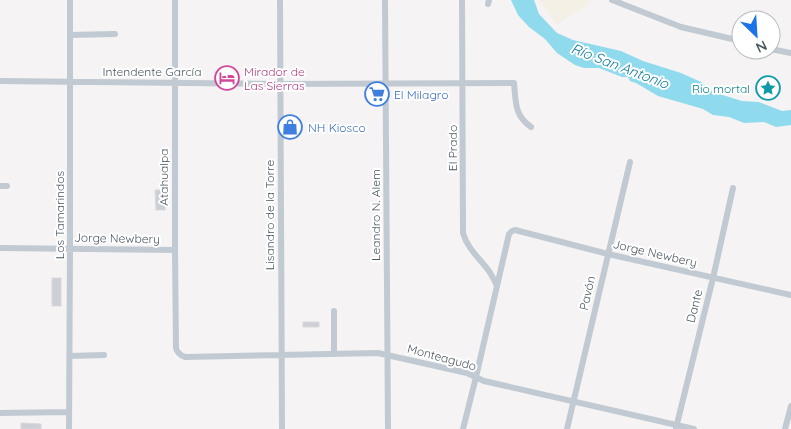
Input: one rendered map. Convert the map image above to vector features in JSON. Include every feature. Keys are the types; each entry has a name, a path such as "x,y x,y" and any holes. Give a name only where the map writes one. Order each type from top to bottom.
{"street":[{"name":"Los Tamarindos","path":"69,429 70,0"},
{"name":"Atahualpa","path":"175,0 174,250 176,348 179,354"},
{"name":"Lisandro de la Torre","path":"280,0 282,429"},
{"name":"Leandro N. Alem","path":"385,0 388,429"},
{"name":"El Prado","path":"462,0 464,233 469,246 490,273 497,286"},
{"path":"612,0 681,28 731,39"},
{"path":"70,35 115,34"},
{"name":"Intendente García","path":"0,81 280,84 514,83 518,114 531,127"},
{"name":"Pavón","path":"568,429 630,162"},
{"name":"Dante","path":"676,427 733,188"},
{"name":"Jorge Newbery","path":"500,272 509,234 515,230 608,254 791,296"},
{"name":"Jorge Newbery","path":"0,248 174,250"},
{"path":"490,273 500,272"},
{"path":"463,429 500,272"},
{"path":"334,311 334,354"},
{"name":"Monteagudo","path":"179,354 185,357 378,353 467,373 484,381 574,401 676,427 694,429"},
{"path":"70,356 104,355"},
{"path":"785,429 791,406"},
{"path":"0,413 69,412"}],"sand":[{"path":"539,0 590,0 591,3 556,25"}],"water":[{"name":"Río San Antonio","path":"511,0 534,0 539,14 557,33 573,40 621,51 643,61 681,73 701,82 713,92 742,101 759,102 782,111 791,110 791,125 776,127 764,122 744,123 729,117 713,115 703,109 658,96 630,81 628,77 622,77 599,68 584,68 575,65 557,53 545,39 529,27 518,15"}],"building":[{"path":"155,190 162,190 165,210 156,210"},
{"path":"52,278 61,278 61,306 52,306"},
{"path":"303,322 319,322 319,327 303,327"},
{"path":"21,423 41,424 41,429 21,429"}],"place":[{"name":"Mirador de Las Sierras","path":"227,78"},
{"name":"Rio mortal","path":"768,88"},
{"name":"El Milagro","path":"377,94"},
{"name":"NH Kiosco","path":"290,127"}]}
